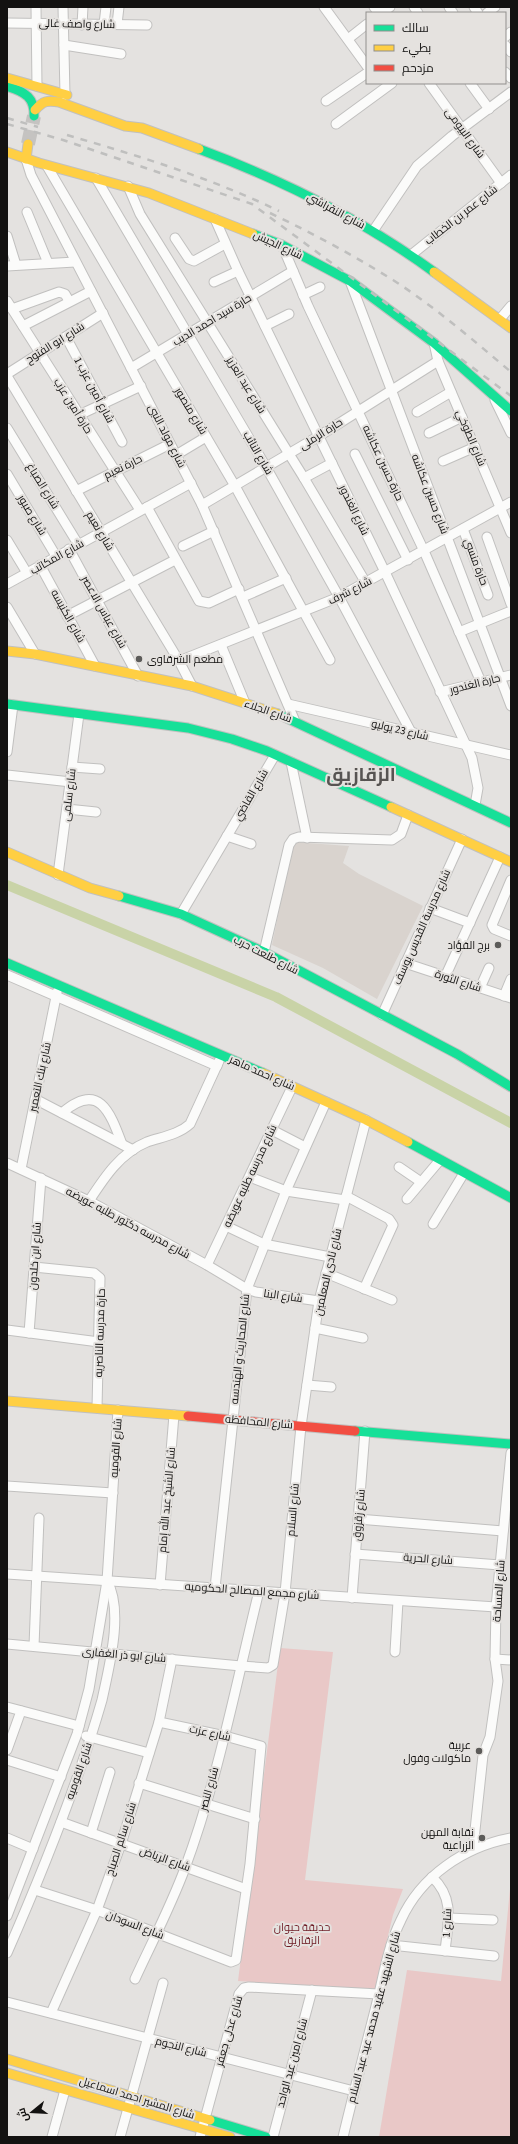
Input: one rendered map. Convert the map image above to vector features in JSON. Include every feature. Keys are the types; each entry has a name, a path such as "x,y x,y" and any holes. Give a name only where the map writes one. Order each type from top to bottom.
{"main road":[{"name":"شارع النقراشي","path":"7,78 65,95 124,115 142,128"},
{"name":"شارع النقراشي","path":"7,86 30,96 34,113 42,102 53,100 118,123 142,128 209,153 316,199 373,231 411,255 511,328"},
{"path":"26,159 28,144"},
{"name":"شارع الجيش","path":"7,152 47,166 128,186 282,245 350,282 434,343 511,411"},
{"name":"شارع الجلاء","path":"7,651 35,654 192,686 294,719 511,823"},
{"path":"10,705 164,725 232,738 291,762 511,862"},
{"name":"شارع طلعت حرب","path":"7,852 58,876 90,888 182,914 264,952 457,1054 511,1087"},
{"name":"شارع احمد ماهر","path":"7,963 222,1055 366,1120 511,1198"},
{"name":"شارع المحافظه","path":"7,1401 511,1444"},
{"name":"شارع المشير احمد اسماعيل","path":"7,2060 266,2137"},
{"name":"شارع المشير احمد اسماعيل","path":"7,2073 128,2108 201,2133 230,2137"}],"street":[{"path":"36,7 36,86"},
{"path":"63,7 65,95"},
{"path":"82,25 83,7"},
{"path":"104,24 106,7"},
{"path":"117,24 119,7"},
{"path":"324,7 366,65"},
{"name":"شارع واصف غالى","path":"7,23 147,25"},
{"path":"348,39 366,25"},
{"path":"64,45 121,54"},
{"path":"326,101 366,74"},
{"name":"شارع البيومى","path":"430,84 462,129 508,179"},
{"path":"471,84 489,109"},
{"path":"336,124 382,86"},
{"path":"373,231 417,166 462,129 511,92"},
{"name":"شارع مولد النبى","path":"26,159 31,174 75,262 202,505 294,719"},
{"name":"شارع منصور","path":"47,166 235,486 330,660"},
{"name":"شارع النائب","path":"96,178 266,467 339,597 410,732"},
{"name":"شارع عمر بن الخطاب","path":"411,255 508,179"},
{"name":"شارع عبد العزيز","path":"128,186 140,214 304,478 366,583"},
{"path":"27,212 48,263"},
{"name":"شارع الغندور","path":"215,219 225,244 385,572 466,745 476,773 478,788 475,805"},
{"path":"7,236 12,265 75,262"},
{"path":"175,238 189,259 194,261 225,244"},
{"name":"حارة حسين عكاشه","path":"282,245 303,295 359,410 424,551 481,682"},
{"path":"214,282 238,271"},
{"name":"حارة سيد احمد الديب","path":"131,368 293,271"},
{"name":"شارع حسين عكاشه","path":"350,282 390,391 481,623 511,706"},
{"path":"303,295 320,287"},
{"path":"23,326 91,291"},
{"path":"9,305 58,292 65,294 69,302"},
{"name":"حارة أمين عزب","path":"9,305 115,472 143,509 199,601 209,603 286,578"},
{"path":"500,319 511,306"},
{"name":"شارع ابو الفتوح","path":"7,375 103,313"},
{"path":"265,326 289,314"},
{"name":"شارع أمين عزب 1","path":"66,337 122,442"},
{"name":"شارع الطوخي","path":"434,343 438,362 511,533"},
{"name":"حارة الرملى","path":"202,505 319,436 438,362"},
{"name":"شارع نعيم","path":"7,375 100,532 179,661 192,686"},
{"path":"79,415 141,386"},
{"path":"417,412 451,392"},
{"path":"491,392 511,433"},
{"path":"429,433 462,417"},
{"name":"شارع الصباغ","path":"7,428 78,544"},
{"path":"176,455 206,437"},
{"name":"حارة نعيم","path":"76,491 170,444"},
{"path":"442,461 475,447"},
{"path":"355,454 408,560"},
{"path":"304,478 332,463"},
{"name":"شارع صبور","path":"7,474 56,556"},
{"name":"شارع المكاتب","path":"7,584 191,483"},
{"name":"شارع شرف","path":"179,661 256,632 339,597 511,502"},
{"name":"حارة منسي","path":"463,529 488,595"},
{"path":"183,546 214,531"},
{"path":"487,537 511,604"},
{"path":"7,540 27,573"},
{"name":"شارع عباس الاعصر","path":"69,549 138,676"},
{"path":"7,559 16,554"},
{"path":"67,616 175,560"},
{"name":"شارع الكنيسه","path":"40,565 95,666"},
{"path":"7,607 35,654"},
{"path":"459,632 511,611"},
{"path":"221,645 245,703"},
{"name":"حارة الغندور","path":"440,692 511,675"},
{"name":"شارع 23 يوليو","path":"288,704 511,755"},
{"path":"7,752 10,705"},
{"name":"شارع سلمى","path":"58,876 79,714"},
{"name":"شارع القاضي","path":"182,914 275,755"},
{"path":"291,762 307,838"},
{"path":"72,767 100,769"},
{"path":"7,775 71,782"},
{"path":"67,808 96,812"},
{"path":"264,952 289,844 296,838 392,840 401,834 408,815"},
{"path":"227,836 252,844"},
{"name":"شارع مدرسة القديس يوسف","path":"382,1015 462,839"},
{"path":"445,977 500,857"},
{"path":"511,880 492,925 494,929 511,936"},
{"path":"430,908 470,923"},
{"name":"شارع الثورة","path":"405,963 508,997"},
{"path":"480,988 489,968"},
{"path":"7,975 217,1066"},
{"path":"508,997 511,979"},
{"name":"شارع بنك التعمير","path":"21,1169 59,985"},
{"path":"89,1201 111,1169 133,1150 146,1142 181,1131 190,1124 222,1055"},
{"name":"شارع مدرسه طلبه عويضه","path":"207,1265 292,1087"},
{"path":"35,1099 133,1150"},
{"path":"62,1113 80,1100 96,1101 109,1112 122,1144"},
{"name":"شارع المحاريث و الهندسه","path":"215,1588 247,1289 286,1191 326,1102"},
{"name":"شارع نادى المعلمين","path":"301,1426 319,1301 366,1120"},
{"path":"272,1130 305,1147"},
{"path":"407,1199 440,1160"},
{"name":"شارع مدرسه دكتور طلبه عويضه","path":"7,1163 89,1201 207,1265 247,1289"},
{"path":"399,1167 421,1182"},
{"path":"433,1224 464,1173"},
{"path":"250,1176 286,1191 346,1198 389,1219 393,1225 364,1289"},
{"name":"شارع ابن خلدون","path":"29,1333 41,1178"},
{"path":"226,1226 264,1244 330,1257"},
{"name":"حارة مدرسه الناصريه","path":"34,1267 94,1273 99,1276 102,1283 97,1408"},
{"path":"326,1273 392,1300"},
{"name":"شارع البنا","path":"247,1289 256,1292 319,1301"},
{"path":"315,1328 363,1338"},
{"path":"7,1330 99,1342"},
{"path":"307,1385 331,1387"},
{"name":"شارع القوميه","path":"7,1916 10,1903 33,1849 78,1730 96,1652 107,1581 118,1410"},
{"name":"شارع الشيخ عبد الله إمام","path":"160,1585 174,1415"},
{"name":"شارع السلام","path":"241,1666 268,1668 273,1665 285,1593 301,1426"},
{"name":"شارع زقزوق","path":"352,1598 365,1431"},
{"name":"شارع المساحة","path":"474,1849 483,1755 490,1737 498,1681 495,1659 496,1608 511,1453"},
{"path":"7,1486 113,1493"},
{"path":"34,1646 39,1518"},
{"path":"358,1519 503,1531"},
{"name":"شارع الحرية","path":"355,1554 500,1565"},
{"name":"شارع مجمع المصالح الحكوميه","path":"7,1574 496,1608"},
{"name":"شارع القوميه","path":"7,1953 35,1890 61,1822 91,1738 102,1700 110,1653 115,1604 107,1581"},
{"name":"شارع النصر","path":"135,1979 186,1867 225,1736 258,1591"},
{"path":"395,1652 398,1601"},
{"name":"شارع ابو ذر الغفارى","path":"7,1644 241,1666"},
{"name":"شارع سالم الصباح","path":"51,2013 97,1910 121,1844 159,1722 172,1659"},
{"path":"495,1659 511,1660"},
{"path":"7,1707 21,1710 78,1730 91,1738 149,1753"},
{"path":"7,1750 21,1710"},
{"name":"شارع عزت","path":"159,1722 225,1736 261,1746 255,1819"},
{"path":"7,1760 61,1777"},
{"path":"91,1833 110,1772"},
{"path":"139,1783 255,1819 246,1889"},
{"name":"شارع الرياض","path":"61,1822 246,1889"},
{"path":"7,1838 33,1849"},
{"name":"شارع الشهيد عقيد محمد عيد عبد السلام","path":"343,2137 391,1945 406,1908 432,1876 445,1865 474,1849 511,1838"},
{"name":"شارع 1","path":"432,1876 445,1894 449,1908 445,1951"},
{"name":"شارع السودان","path":"35,1890 97,1910 234,1962 236,1958 246,1889"},
{"path":"449,1918 493,1920"},
{"path":"391,1945 494,1956"},
{"path":"120,2137 163,1983"},
{"name":"شارع عدلى جعفر","path":"201,2133 239,1994 242,1990 249,1987 379,1994"},
{"name":"شارع امين عبد الواحد","path":"273,2137 312,1990"},
{"name":"شارع النجوم","path":"7,2002 354,2091"},
{"path":"52,2137 65,2090"}],"shaded area":[{"path":"293,842 349,846 343,863 359,874 423,906 377,999 323,968 272,945"}],"green space":[{"name":"حديقة حيوان الزقازيق","path":"280,1648 333,1652 305,1880 403,1889 393,1915 375,1990 238,1981"},
{"path":"511,1879 511,2137 379,2137 407,1970 501,1981"}],"waterway":[{"path":"7,885 276,997 511,1123"}],"tunnel":[{"path":"28,144 34,116"}],"railway":[{"path":"7,118 38,127"},
{"path":"7,124 63,140 252,204 511,396"},
{"path":"67,135 201,178 279,211"},
{"path":"270,213 363,262 409,290 511,372"}],"traffic: fast":[{"path":"9,87 20,91 31,100 34,116"},
{"path":"199,149 261,174 350,218 379,235 434,272"},
{"path":"253,234 282,245 350,281 434,343 511,411"},
{"path":"7,704 188,728 232,739 267,751 391,807"},
{"path":"278,714 511,823"},
{"path":"119,896 181,914 264,952 457,1054 511,1087"},
{"path":"7,963 263,1073"},
{"path":"408,1142 511,1198"},
{"path":"355,1431 511,1444"},
{"path":"210,2120 266,2137"}],"traffic: slow":[{"path":"7,78 67,95"},
{"path":"35,110 46,102 59,102 125,126 142,128 199,149"},
{"path":"26,159 28,144"},
{"path":"7,152 39,163 149,193 253,234"},
{"path":"434,272 511,328"},
{"path":"7,651 35,654 192,686 278,714"},
{"path":"391,807 511,862"},
{"path":"7,852 90,888 119,896"},
{"path":"263,1073 366,1120 408,1142"},
{"path":"7,1401 188,1416"},
{"path":"7,2059 210,2120"},
{"path":"7,2073 230,2137"}],"traffic: jam":[{"path":"188,1416 355,1431"}],"place":[{"name":"مطعم الشرقاوى","path":"139,659"},
{"name":"برج الفؤاد","path":"498,945"},
{"name":"عربية ماكولات وفول","path":"479,1751"},
{"name":"نقابة المهن الزراعية","path":"482,1838"}],"district":[{"name":"الزقازيق","path":"361,775"}]}
